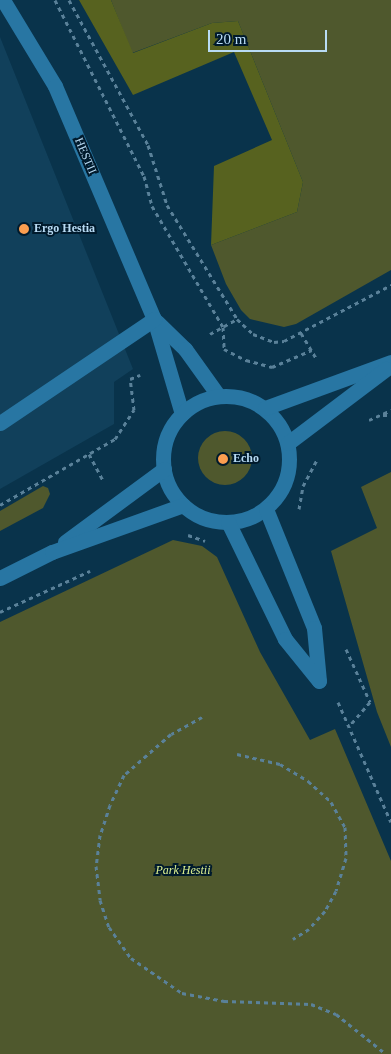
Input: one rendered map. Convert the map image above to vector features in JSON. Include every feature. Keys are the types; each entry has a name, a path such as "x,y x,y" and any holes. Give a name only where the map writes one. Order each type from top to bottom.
{"street":[{"name":"HESTII","path":"3,0 54,86 154,319 182,414"},
{"name":"HESTII","path":"154,319 184,349 218,396"},
{"path":"0,423 154,319"},
{"path":"265,408 391,364"},
{"path":"288,443 391,364"},
{"path":"218,396 251,400 265,408 280,424 288,443 289,467 282,490 266,509 248,518 228,522 196,515 183,505 171,489 164,469 164,449 170,430 182,414 199,402 218,396"},
{"path":"52,552 164,469"},
{"path":"0,578 52,552 183,505"},
{"path":"266,509 314,628 319,681"},
{"path":"228,522 285,639 319,681"}],"path":[{"path":"55,0 144,176 152,206 223,327 224,349 246,360 272,366 312,350 301,333"},
{"path":"69,0 148,145 167,205 237,319"},
{"path":"364,423 391,410"},
{"path":"379,416 391,414"},
{"path":"299,518 303,486 319,458"},
{"path":"183,534 207,542"},
{"path":"0,612 95,569"},
{"path":"319,681 336,699 350,725 391,822"},
{"path":"202,717 170,734 124,775 110,805 100,835 96,866 100,900 109,927 131,958 182,993 224,1000 311,1004 343,1019 386,1054"},
{"path":"237,754 280,764 308,781 331,802 345,827 346,858 336,890 325,911 293,939"}],"shaded area":[{"path":"0,37 133,369 114,382 114,424 0,489"}],"green space":[{"path":"79,0 111,0 133,53 212,23 238,21 303,182 297,212 211,245 214,166 272,140 234,52 133,95"},
{"path":"111,0 391,0 391,270 296,324 284,327 250,319 241,310 226,284 211,245 297,212 303,182 238,21 212,23 132,53"},
{"path":"220,431 230,431 240,435 248,443 252,458 248,473 240,481 230,485 220,485 210,481 202,473 198,463 198,453 202,443 210,435"},
{"path":"391,472 391,747 377,712 331,551 377,528 361,487"},
{"path":"43,486 48,488 50,494 43,508 0,531 0,511"},
{"name":"Park Hestii","path":"173,540 202,546 217,557 260,652 310,740 335,729 391,861 391,1054 0,1054 0,622"}],"place":[{"name":"Ergo Hestia","path":"24,229"},
{"name":"Echo","path":"223,459"}]}
